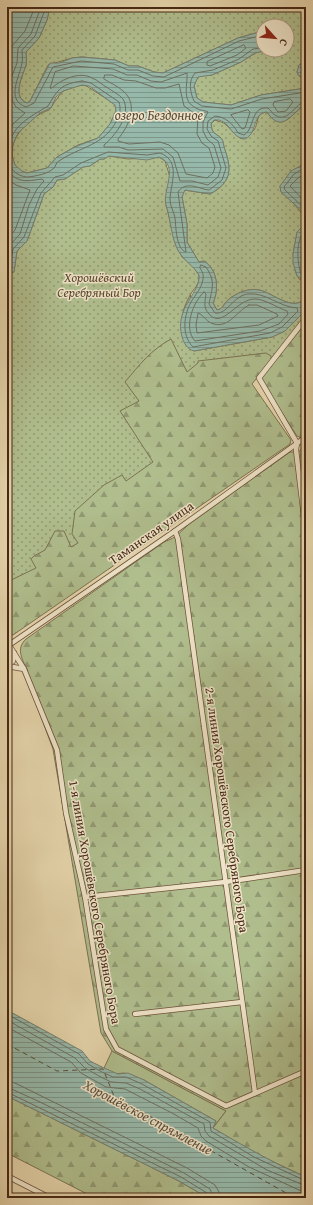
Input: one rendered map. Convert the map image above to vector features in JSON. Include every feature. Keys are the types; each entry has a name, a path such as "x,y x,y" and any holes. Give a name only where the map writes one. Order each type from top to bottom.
{"street":[{"path":"306,318 259,378 260,383 296,443 306,533"},
{"name":"Таманская улица","path":"8,646 175,531 306,437"},
{"name":"2-я линия Хорошёвского Серебряного Бора","path":"175,531 178,539 255,1093"},
{"name":"1-я линия Хорошёвского Серебряного Бора","path":"8,646 13,650 24,669 57,750 66,813 85,897 106,1029 117,1049 226,1106 255,1093"},
{"path":"7,666 13,661 13,650"},
{"path":"7,666 24,669"},
{"path":"85,897 225,882 306,870"},
{"path":"135,1014 242,1002"},
{"path":"255,1093 306,1072"},
{"path":"7,1176 50,1198"}],"green space":[{"path":"50,7 306,7 306,62 301,63 297,72 299,76 306,79 306,88 261,95 231,105 203,102 197,98 194,86 198,76 212,75 241,62 255,53 255,58 295,58 295,18 255,18 255,33 238,38 163,73 154,72 138,66 129,66 115,60 82,57 72,58 48,65 30,101 27,103 22,100 19,91 19,86 26,63 26,52 39,38 47,20"},
{"path":"85,85 116,105 116,111 110,124 98,138 78,145 57,157 47,168 27,173 18,170 13,161 12,152 18,134 24,126 32,119 49,110 62,92 66,89"},
{"path":"306,105 306,163 301,165 280,186 281,192 289,198 305,217 305,224 297,234 293,254 296,273 299,279 306,282 306,297 301,302 289,303 259,290 251,290 231,297 221,309 217,310 213,303 216,292 215,275 209,265 204,261 199,262 187,242 187,224 182,197 184,190 210,194 217,190 226,181 229,164 223,141 212,130 211,124 215,120 224,123 243,139 254,130 261,114 267,112 278,122 283,121 288,119"},
{"name":"Хорошёвский Серебряный Бор","path":"109,156 128,159 159,157 165,161 170,177 166,204 175,242 182,257 192,265 199,275 198,282 187,301 182,316 182,322 186,335 194,351 272,337 285,331 306,310 306,316 271,359 271,356 266,353 198,361 198,363 187,372 171,339 152,353 141,363 125,382 139,401 120,411 153,462 126,481 122,475 104,485 75,511 72,534 78,543 71,547 64,531 55,531 45,550 31,559 36,568 7,582 7,273 14,272 17,251 27,241 44,194 53,187 57,180 65,179 83,167 90,166 100,159 104,159"},
{"path":"169,185 166,196 203,348 270,338 279,350 252,384 291,440 290,444 13,635 9,634 7,631 7,273"},
{"path":"306,323 306,437 303,439 297,436 261,380 261,377"},
{"path":"306,442 306,1177 256,1154 213,1128 226,1111 112,1051 101,1033 53,749 25,674 28,671 20,651 26,639 164,542 175,537 189,524 290,452 299,452"},
{"path":"112,1051 226,1111 213,1128 216,1121 144,1080 124,1073 114,1074 104,1068"},
{"path":"7,1096 177,1180 208,1198 95,1198 7,1153"}],"water":[{"name":"озеро Бездонное","path":"9,7 50,7 47,20 39,38 26,52 26,63 19,86 19,91 22,100 27,103 30,101 50,63 59,63 72,58 82,57 115,60 129,66 138,66 154,72 163,73 238,38 255,33 255,53 241,62 212,75 198,77 194,86 197,98 203,102 231,105 261,95 306,88 306,105 283,122 278,122 273,119 267,112 262,113 257,119 252,132 245,139 236,135 223,122 214,120 211,124 212,130 223,141 229,164 226,180 217,190 210,194 185,190 182,197 187,224 187,242 199,262 204,261 209,265 215,275 216,292 213,303 217,310 235,295 251,290 259,290 289,303 301,302 306,297 306,310 285,331 272,337 194,351 186,346 182,337 182,317 184,309 199,282 199,275 181,255 176,247 165,199 169,179 168,166 165,161 159,157 147,160 109,156 104,159 100,159 90,166 83,167 65,179 57,180 53,187 44,194 27,241 17,251 14,272 7,273 7,9","holes":["82,85 89,86 115,105 116,111 110,124 98,138 75,147 57,157 47,168 27,173 15,165 12,155 13,144 18,133 40,113 51,108 56,97 63,91"]},
{"path":"306,62 306,79 299,76 297,72 299,65"},
{"path":"306,163 306,221 304,213 281,192 280,186 291,171"},
{"path":"306,223 306,282 297,276 293,263 293,254 297,232"},
{"name":"Хорошёвское спрямление","path":"7,1010 82,1051 90,1061 118,1074 128,1073 144,1080 216,1121 213,1128 247,1148 306,1177 306,1198 208,1198 179,1181 7,1096"}],"ferry route":[{"path":"7,1044 57,1071 103,1069 114,1096 295,1198"}]}
